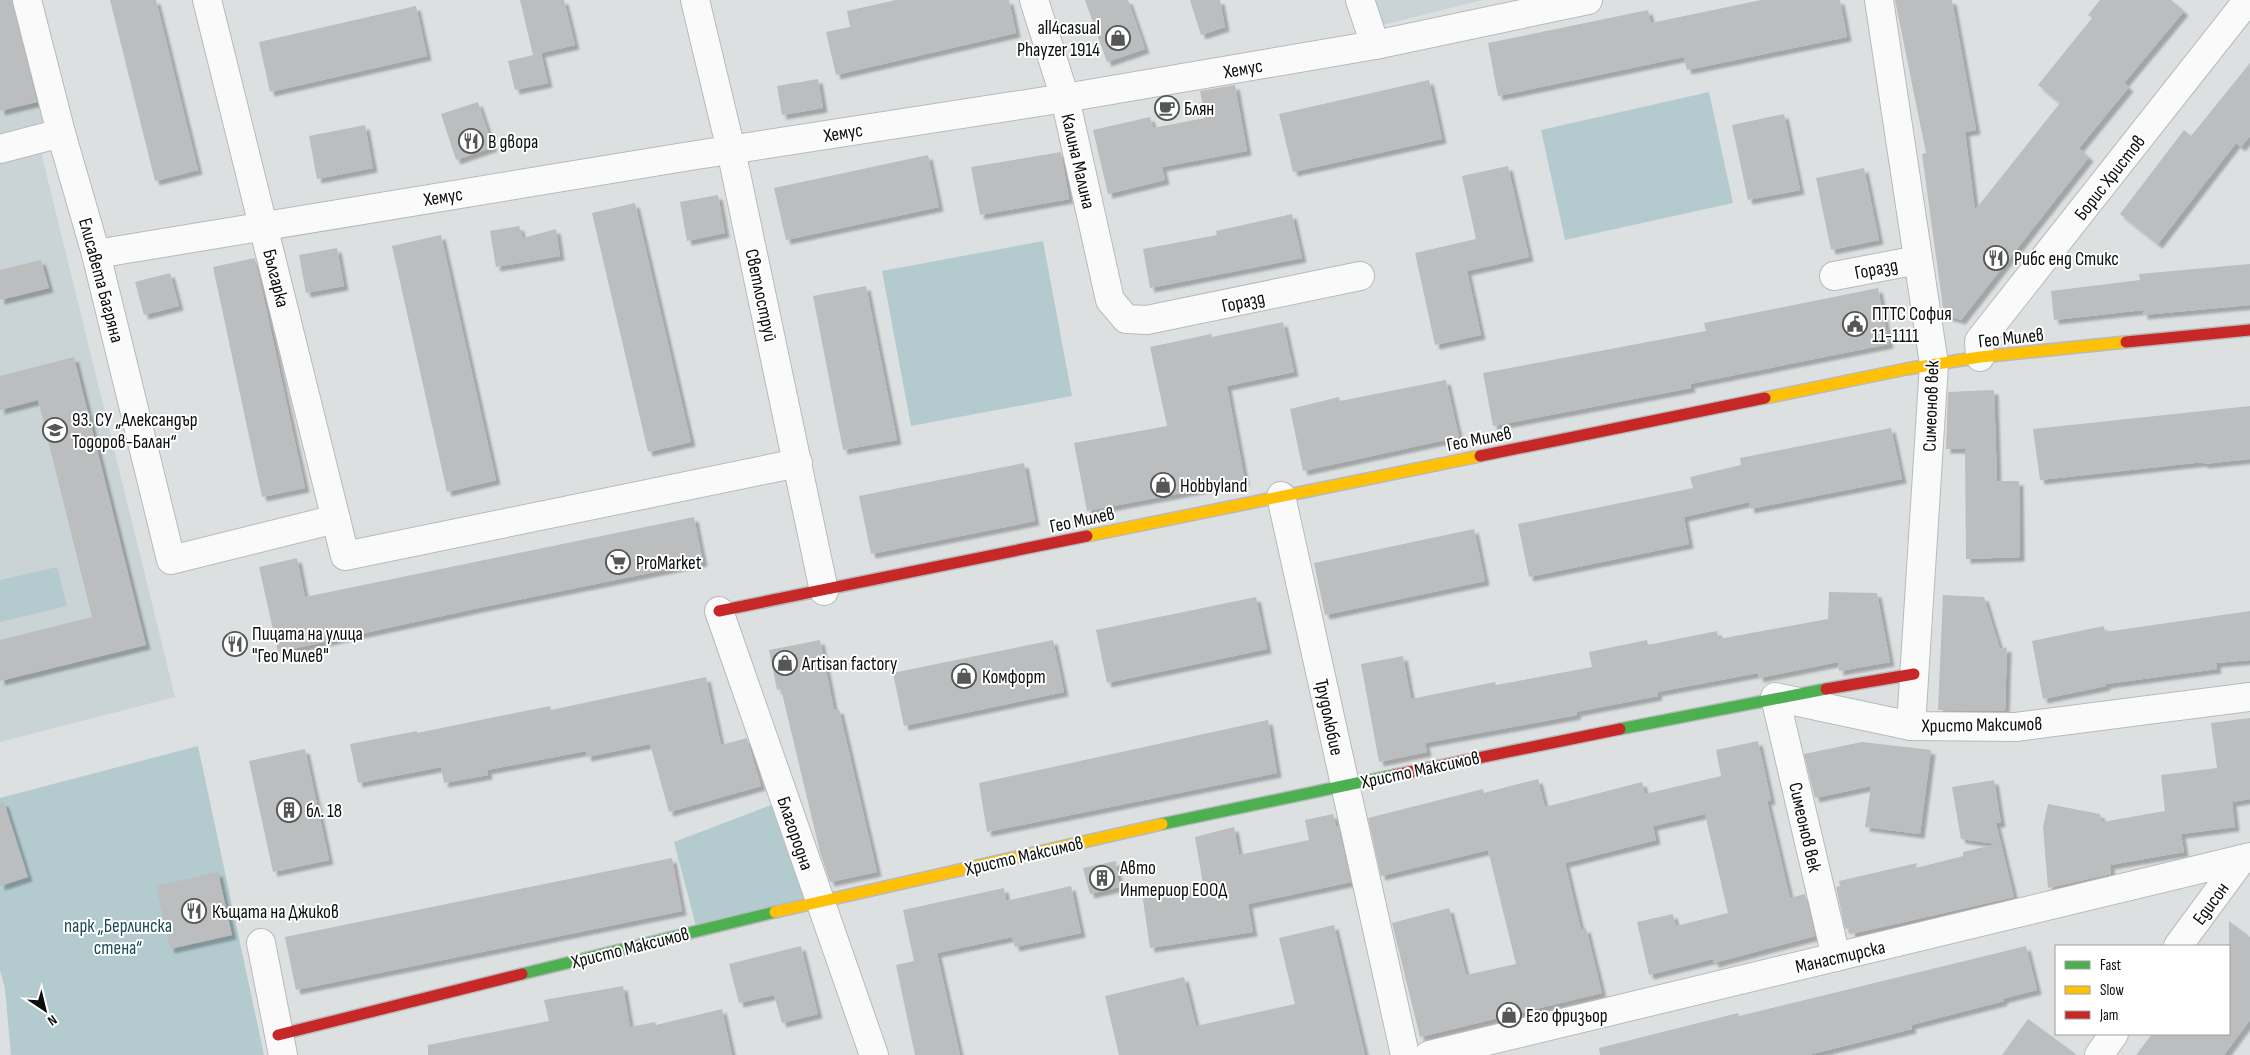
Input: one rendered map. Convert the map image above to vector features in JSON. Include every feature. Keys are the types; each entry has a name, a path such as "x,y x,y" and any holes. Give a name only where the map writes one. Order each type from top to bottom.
{"street":[{"name":"Елисавета Багряна","path":"27,0 61,133 96,254 171,560 336,519"},
{"name":"Българка","path":"207,0 345,556 798,463"},
{"name":"Светлоструй","path":"695,0 731,150 824,591"},
{"name":"Калина Малина","path":"1034,0 1065,98 1110,300 1126,319"},
{"path":"1360,0 1375,45"},
{"name":"Хемус","path":"96,254 264,225 1065,98 1375,45 1588,0"},
{"name":"Симеонов век","path":"1879,0 1934,364 1911,726"},
{"name":"Борис Христов","path":"1980,357 1978,342 2248,0"},
{"path":"0,149 61,133"},
{"name":"Горазд","path":"1834,276 1918,260"},
{"name":"Горазд","path":"1126,319 1147,320 1360,276"},
{"name":"Гео Милев","path":"719,611 1934,364 1980,357 2250,330"},
{"name":"Трудолюбие","path":"1281,496 1406,1055"},
{"name":"Благородна","path":"719,611 874,1055"},
{"name":"Христо Максимов","path":"280,1045 819,901 1345,784 1775,697 1914,674"},
{"name":"Симеонов век","path":"1775,697 1836,957"},
{"name":"Христо Максимов","path":"1775,697 1911,726 2016,727 2250,697"},
{"name":"Манастирска","path":"1429,1055 2246,858"},
{"name":"Едисон","path":"2179,945 2246,858"},
{"path":"261,943 280,1045"},
{"path":"2099,1055 2113,1035"}],"shaded area":[{"path":"0,0 12,0 43,122 0,134"},
{"path":"1374,0 1482,0 1383,25"},
{"name":"93. СУ „Александър Тодоров-Балан“","path":"41,152 175,697 0,742 0,163"}],"green space":[{"path":"1709,92 1733,203 1565,240 1541,130"},
{"path":"1043,241 1072,396 911,426 882,271"},
{"path":"57,567 67,606 0,622 0,580"},
{"name":"парк „Берлинска стена“","path":"198,746 264,1055 11,1055 5,989 0,970 0,798"},
{"path":"784,800 819,901 697,930 674,842"}],"building":[{"path":"0,0 12,0 37,102 0,111"},
{"path":"110,0 156,0 198,170 155,181"},
{"path":"520,0 564,0 575,45 541,53 548,83 515,90 508,61 533,55"},
{"path":"896,0 1009,0 1016,33 836,75 826,32 850,27 847,11"},
{"path":"1085,0 1128,0 1145,49 1107,62"},
{"path":"1190,0 1220,0 1225,27 1201,35"},
{"path":"1761,0 1840,0 1847,37 1687,70 1684,57 1498,96 1488,43 1648,10 1651,23"},
{"path":"1895,0 1952,0 1976,130 1965,132 1975,210 2060,103 2038,85 2092,18 2088,15 2100,0 2171,0 2184,11 2124,83 2129,87 2079,148 2089,157 1961,320 1944,315 1922,154 1926,153"},
{"path":"416,6 427,56 270,92 259,42"},
{"path":"2250,63 2250,136 2241,147 2236,143 2158,244 2120,214 2184,130 2191,136"},
{"path":"818,79 823,108 782,115 777,86"},
{"path":"1429,80 1442,139 1293,172 1279,114"},
{"path":"1235,85 1247,151 1162,167 1165,180 1108,194 1093,130 1150,117 1153,128 1205,118 1200,91"},
{"path":"478,102 493,147 456,160 441,114"},
{"path":"1784,114 1800,190 1748,200 1732,125"},
{"path":"365,125 373,168 317,179 309,136"},
{"path":"1061,152 1069,199 980,215 971,167"},
{"path":"928,155 939,207 786,240 774,188"},
{"path":"1508,166 1529,257 1467,271 1481,335 1435,345 1415,253 1476,239 1462,176"},
{"path":"1864,168 1879,240 1831,250 1816,178"},
{"path":"718,195 725,233 687,241 680,202"},
{"path":"635,203 691,442 648,452 592,213"},
{"path":"1292,214 1302,258 1150,288 1143,249 1217,235 1216,231"},
{"path":"519,226 523,238 556,229 560,256 496,267 490,231"},
{"path":"441,235 496,480 447,492 392,246"},
{"path":"337,248 344,286 306,293 299,255"},
{"path":"255,258 305,488 262,497 213,267"},
{"path":"41,260 49,288 0,300 0,270"},
{"path":"2250,264 2250,305 2143,315 2143,310 2054,320 2051,291 2140,280 2139,274"},
{"path":"170,273 179,306 144,315 135,282"},
{"path":"866,286 897,440 843,450 813,296"},
{"path":"1878,288 1889,344 1690,384 1691,388 1493,426 1483,373 1706,331 1704,323"},
{"path":"1283,322 1294,372 1227,386 1245,481 1087,511 1074,443 1167,426 1150,347 1211,334 1212,337"},
{"path":"74,357 146,645 0,681 0,640 92,617 38,400 0,410 0,376"},
{"path":"1446,380 1459,437 1303,471 1290,409 1339,397 1340,401"},
{"path":"1994,390 1997,481 2019,481 2020,557 1966,559 1965,449 1946,449 1948,392"},
{"path":"2250,406 2250,459 2203,464 2203,462 2040,480 2033,429"},
{"path":"1891,428 1902,479 1750,509 1749,502 1684,517 1689,544 1529,577 1518,524 1693,488 1690,477 1741,465 1740,458"},
{"path":"1024,463 1035,521 871,554 859,496"},
{"path":"694,517 703,562 483,607 278,652 259,567 297,558 305,597"},
{"path":"1474,529 1485,581 1325,615 1314,563"},
{"path":"1829,592 1877,593 1890,662 1839,671 1838,662 1759,678 1758,673 1657,692 1658,696 1576,712 1577,715 1425,743 1427,752 1379,762 1361,664 1403,656 1411,699 1495,682 1496,685 1592,667 1589,652 1647,640 1648,645 1717,631 1719,639 1828,619"},
{"path":"1943,595 1984,597 2000,649 2007,647 2005,711 1938,710"},
{"path":"1256,597 1267,649 1107,683 1096,630"},
{"path":"2250,611 2250,660 2216,663 2217,669 2106,684 2106,686 2043,699 2032,641 2104,626 2105,632"},
{"path":"820,640 834,710 839,709 877,872 830,882 820,852 781,689 777,690 769,650"},
{"path":"1053,640 1064,692 904,726 893,673"},
{"path":"706,677 721,745 747,738 761,786 669,812 650,744 587,757 586,751 487,770 488,775 444,783 441,767 358,783 350,744 417,731 417,733 550,706 551,710"},
{"path":"2250,718 2250,799 2232,802 2235,827 2181,834 2184,852 2110,865 2111,874 2048,888 2043,827 2048,804 2100,814 2102,822 2165,811 2161,775 2217,768 2211,723"},
{"path":"1268,720 1277,773 987,832 979,783"},
{"path":"1758,741 1771,800 1767,801 1790,898 1805,894 1815,936 1714,963 1713,959 1649,975 1637,922 1673,914 1676,926 1728,913 1705,814 1653,826 1656,840 1565,863 1581,930 1586,928 1602,993 1420,1037 1392,923 1449,908 1466,975 1516,964 1488,850 1381,876 1368,818 1483,789 1484,793 1538,779 1545,807 1642,782 1645,794 1721,776 1716,750"},
{"path":"1862,742 1931,750 1920,834 1865,827 1871,786 1815,798 1804,754"},
{"name":"бл. 18","path":"305,749 329,860 273,872 249,761"},
{"path":"1994,780 2001,823 1996,823 2014,897 1851,934 1850,928 1845,929 1836,887 1840,886 1839,881 1917,863 1916,868 1963,856 1963,852 1997,844 1961,839 1952,787"},
{"path":"4,802 28,877 0,886 0,803"},
{"path":"1333,814 1336,826 1338,826 1351,882 1248,904 1253,932 1150,948 1142,893 1203,884 1195,837 1234,827 1239,855 1309,840 1305,820"},
{"path":"672,858 682,911 296,990 285,937"},
{"name":"Авто Интериор ЕООД","path":"1116,861 1119,887 1090,894 1083,868"},
{"name":"Къщата на Джиков","path":"218,872 232,935 170,949 156,886"},
{"path":"1071,886 1081,933 1015,947 1012,937 937,953 960,1055 915,1055 896,965 914,961 903,910 1004,888 1006,901"},
{"path":"2229,921 2250,937 2250,1020 2224,1055 2136,1055 2151,1035 2230,1035"},
{"path":"1334,925 1365,1055 1119,1055 1105,996 1184,977 1196,1026 1295,1004 1279,938"},
{"path":"801,946 818,1014 782,1023 774,995 739,1003 729,964"},
{"path":"2026,946 2037,990 2002,999 2004,1001 1911,1025 1912,1029 1808,1055 1600,1055 1599,1048 1738,1013 1739,1016"},
{"path":"623,986 630,1027 655,1022 656,1025 722,1009 732,1055 428,1055 428,1045 549,1021 544,1000"},
{"path":"2028,1019 2077,1055 2002,1055"}],"traffic: fast":[{"path":"1620,729 1826,689"},
{"path":"1162,824 1395,775"},
{"path":"522,974 775,912"}],"traffic: slow":[{"path":"1765,398 1906,369 1980,357 2126,342"},
{"path":"1087,536 1480,456"},
{"path":"775,912 1162,824"}],"traffic: jam":[{"path":"2126,342 2250,330"},
{"path":"1480,456 1765,398"},
{"path":"719,611 1087,536"},
{"path":"1826,689 1914,674"},
{"path":"1395,775 1620,729"},
{"path":"278,1035 522,974"}],"place":[{"name":"all4casual Phayzer 1914","path":"1118,38"},
{"name":"Блян","path":"1167,108"},
{"name":"В двора","path":"471,141"},
{"name":"Рибс енд Стикс","path":"1996,258"},
{"name":"ПТТС София 11-1111","path":"1855,324"},
{"name":"93. СУ „Александър Тодоров-Балан“","path":"55,430"},
{"name":"Hobbyland","path":"1163,485"},
{"name":"ProMarket","path":"618,562"},
{"name":"Пицата на улица \"Гео Милев\"","path":"235,644"},
{"name":"Artisan factory","path":"785,663"},
{"name":"Комфорт","path":"964,676"},
{"name":"бл. 18","path":"289,810"},
{"name":"Авто Интериор ЕООД","path":"1102,878"},
{"name":"Къщата на Джиков","path":"194,911"},
{"name":"Его фризьор","path":"1509,1015"}]}
